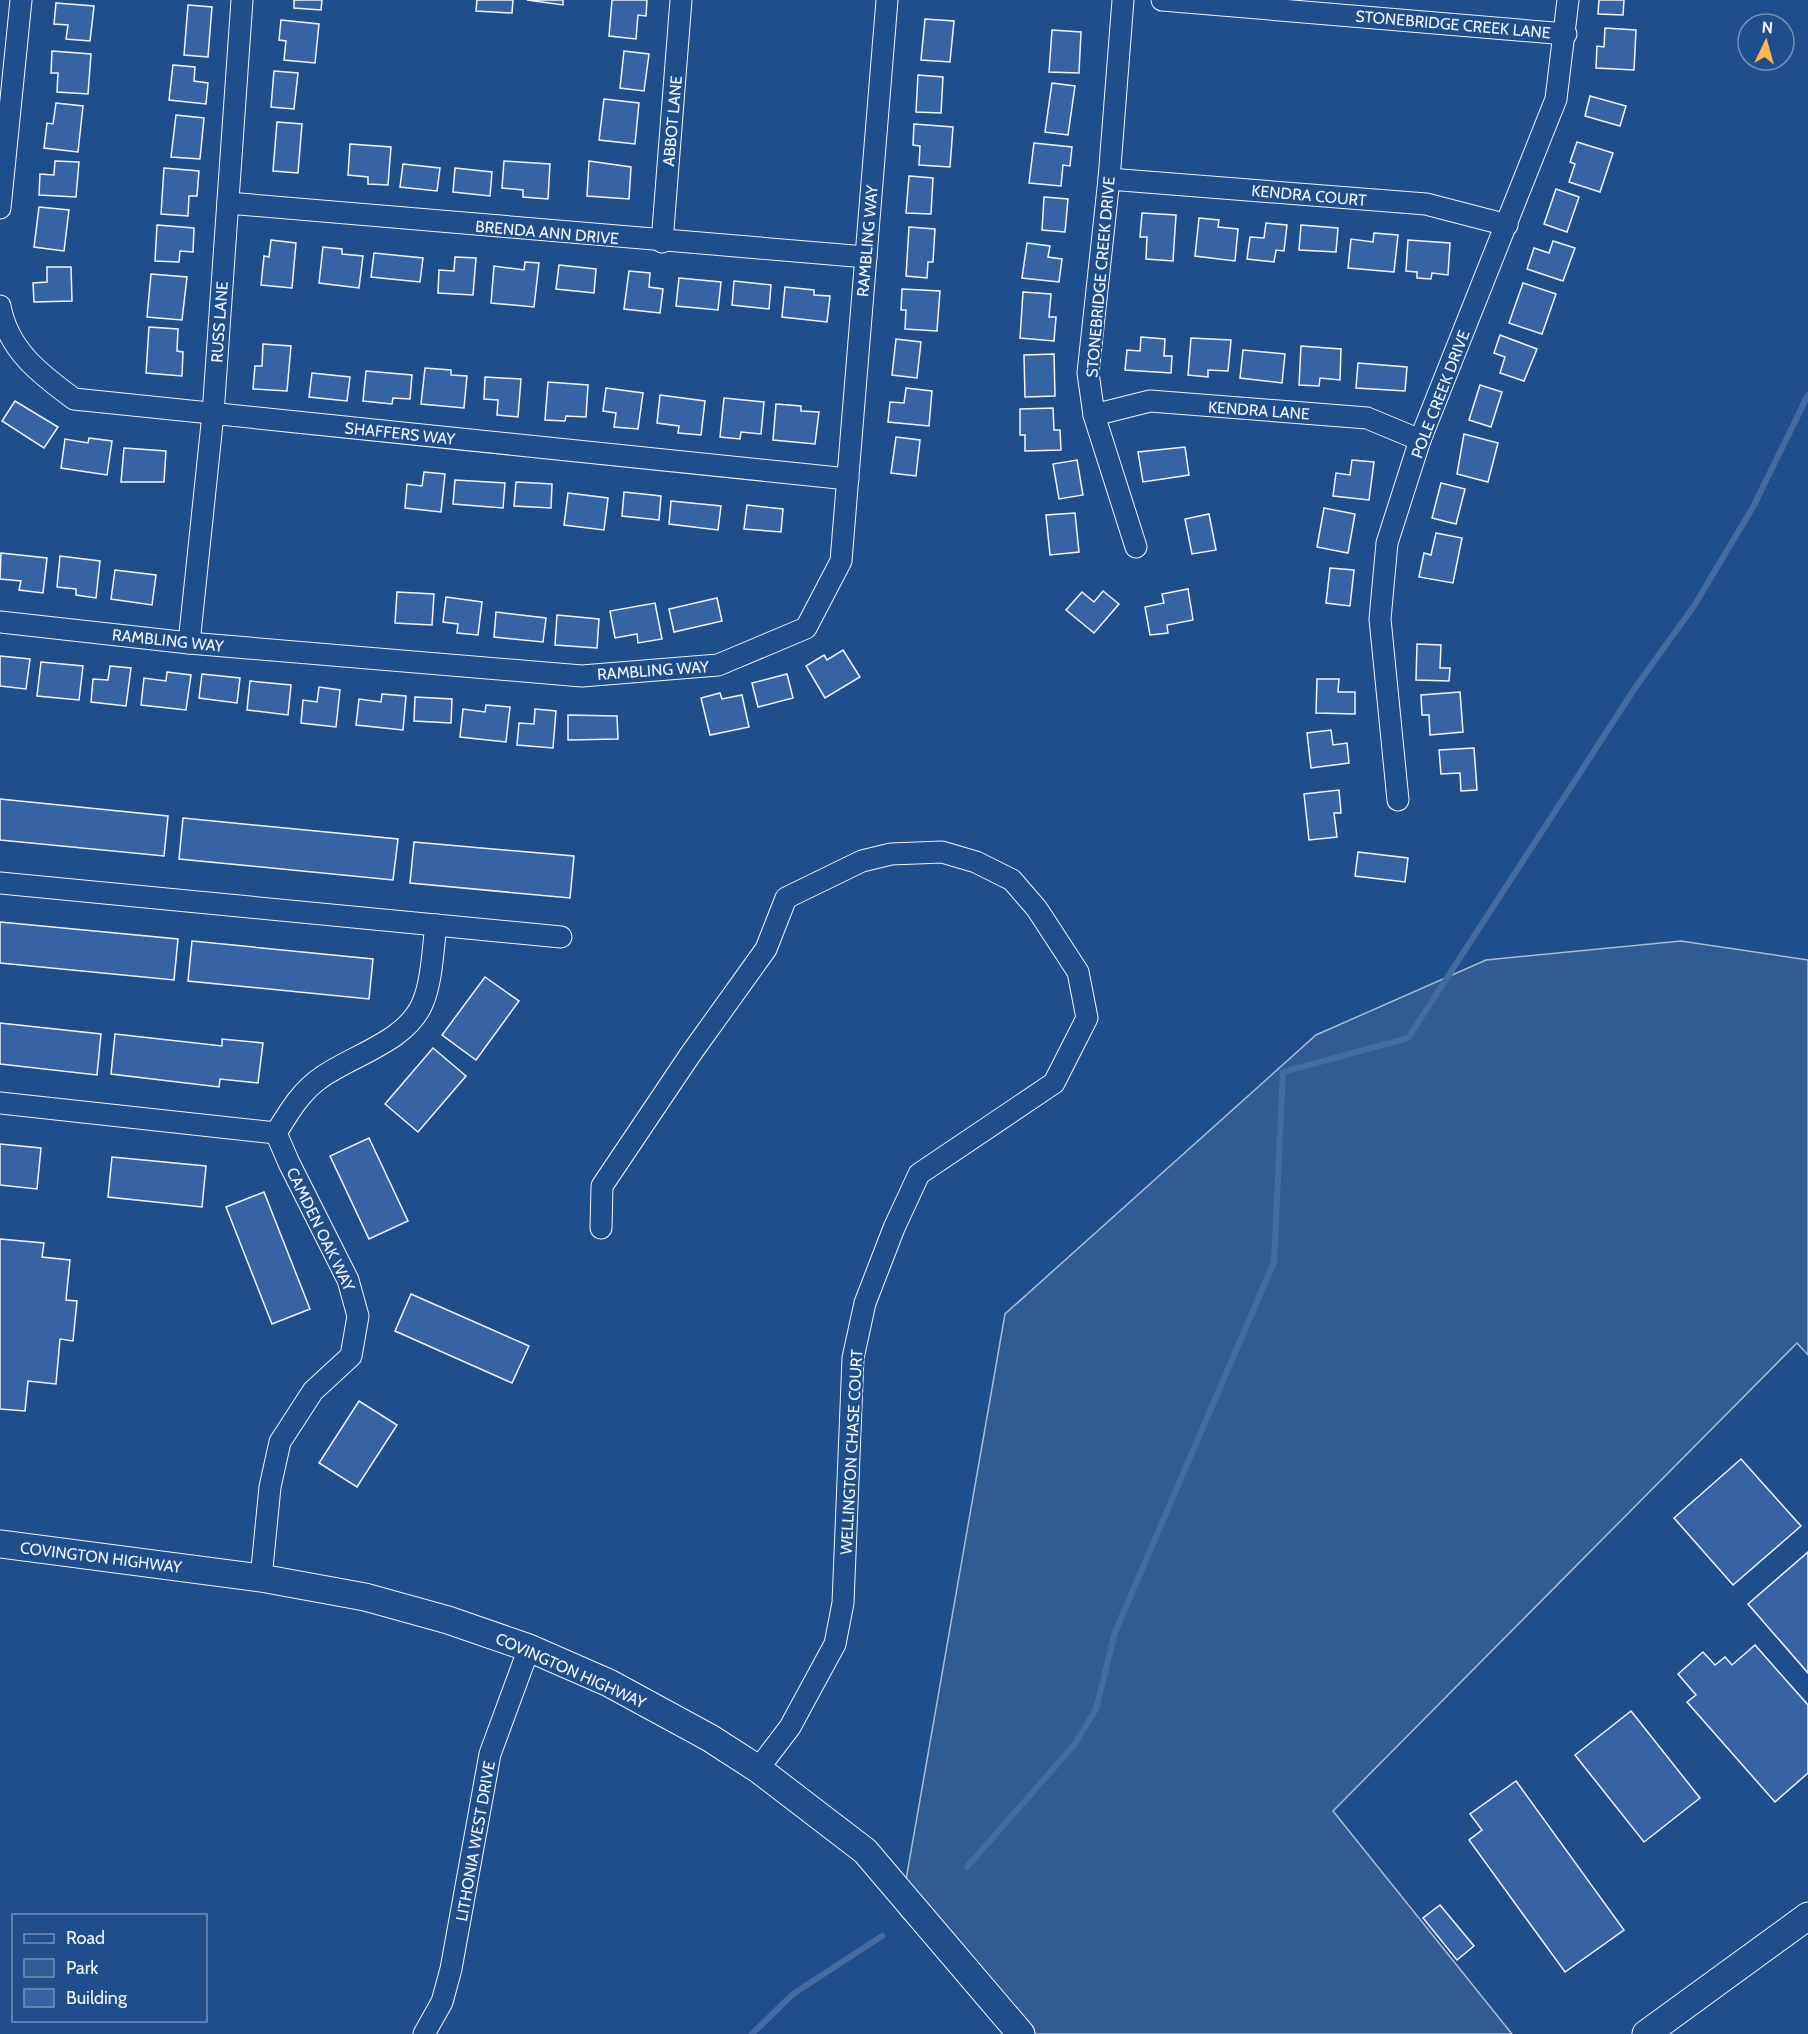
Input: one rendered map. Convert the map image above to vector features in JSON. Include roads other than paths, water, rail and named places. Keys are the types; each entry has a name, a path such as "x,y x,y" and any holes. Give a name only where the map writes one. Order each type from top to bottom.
{"main road":[{"name":"COVINGTON HIGHWAY","path":"0,1544 261,1578 365,1597 448,1620 530,1648 609,1683 660,1709 758,1769 865,1851 1021,2034"},
{"path":"1646,2034 1808,1916"}],"street":[{"path":"0,208 21,0"},
{"name":"RUSS LANE","path":"189,644 213,414 243,0"},
{"name":"ABBOT LANE","path":"662,242 681,0"},
{"name":"RAMBLING WAY","path":"0,622 189,644 582,676 718,665 806,628 841,561 887,0"},
{"name":"STONEBRIDGE CREEK DRIVE","path":"1123,0 1109,179 1088,373 1094,415 1136,547"},
{"name":"STONEBRIDGE CREEK LANE","path":"1162,0 1566,34"},
{"name":"POLE CREEK DRIVE","path":"1398,800 1380,619 1387,543 1420,440 1556,99 1566,34 1568,0"},
{"name":"KENDRA COURT","path":"1109,179 1426,204 1507,225"},
{"name":"BRENDA ANN DRIVE","path":"228,203 662,242 866,257"},
{"name":"SHAFFERS WAY","path":"0,306 4,327 36,372 74,399 848,478"},
{"name":"KENDRA LANE","path":"1094,415 1150,401 1367,418 1420,440"},
{"name":"WELLINGTON CHASE COURT","path":"600,1228 602,1186 690,1055 766,949 786,897 862,861 891,854 942,852 976,862 1012,880 1037,909 1078,972 1087,1018 1054,1083 919,1174 894,1228 865,1303 854,1358 843,1603 835,1644 790,1727 758,1769"},
{"path":"0,883 561,938"},
{"path":"0,1103 276,1133 298,1098 322,1077 374,1049 414,1018 424,1001 436,925"},
{"name":"CAMDEN OAK WAY","path":"261,1578 270,1487 280,1442 313,1391 351,1356 358,1316 348,1280 289,1164 276,1133"},
{"name":"LITHONIA WEST DRIVE","path":"424,2034 442,2002 451,1969 490,1754 530,1648"}],"waterway":[{"path":"967,1867 1075,1744 1096,1709 1115,1632 1274,1262 1283,1072 1408,1038 1635,688 1694,606 1753,507 1808,395"},
{"path":"752,2034 793,1994 882,1936"}]}
